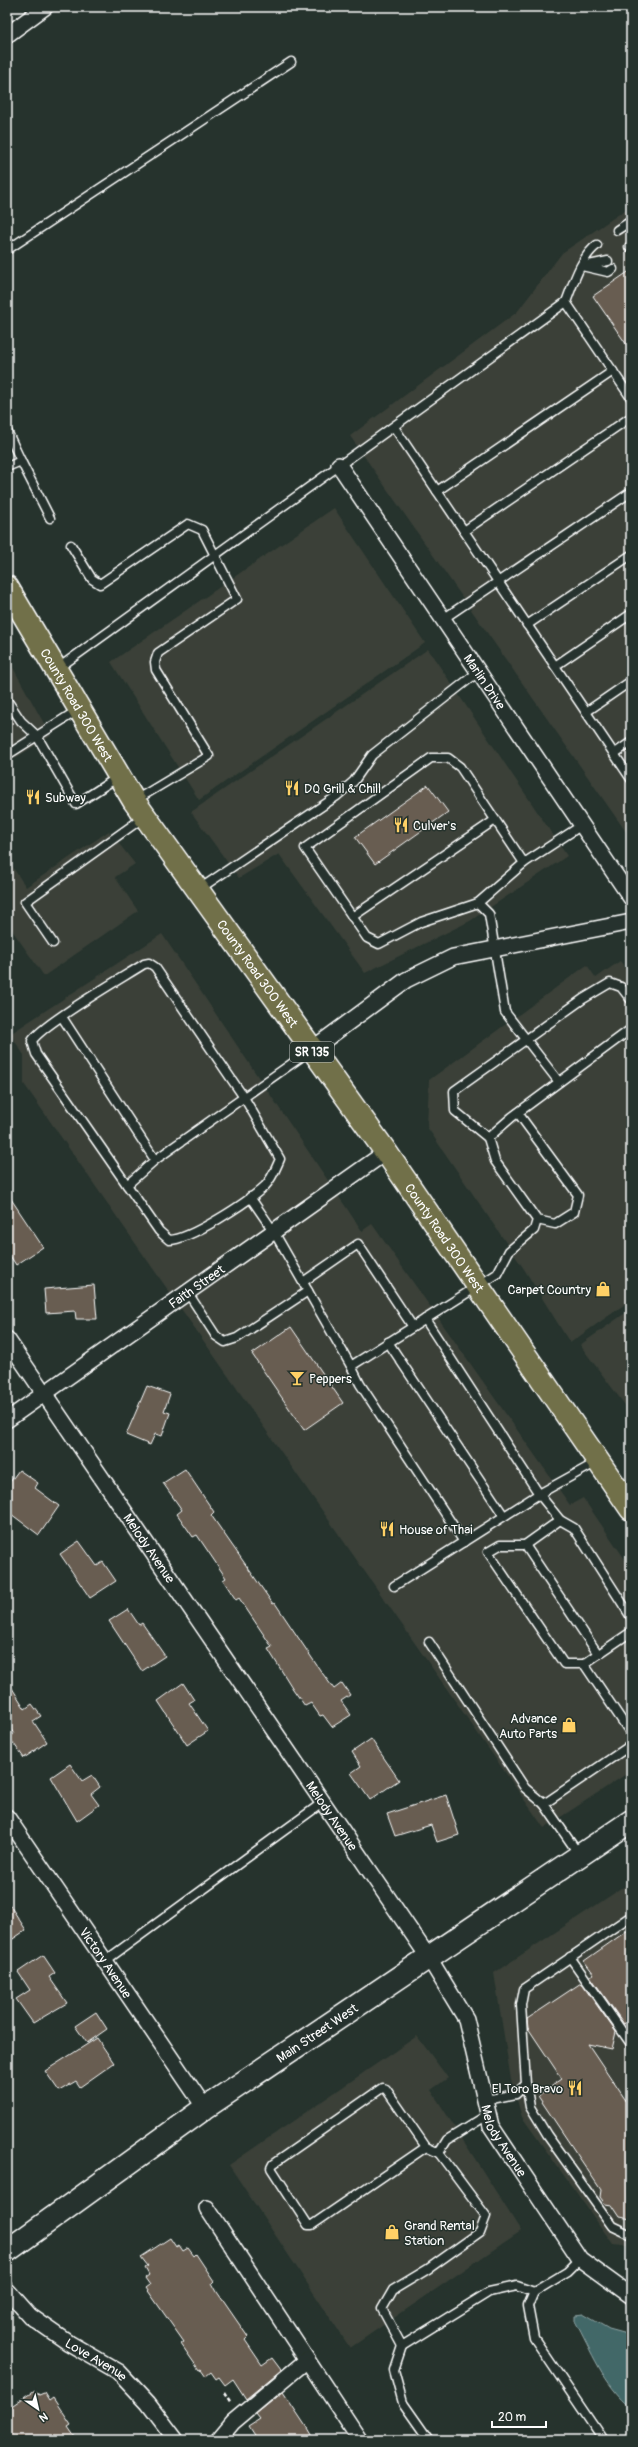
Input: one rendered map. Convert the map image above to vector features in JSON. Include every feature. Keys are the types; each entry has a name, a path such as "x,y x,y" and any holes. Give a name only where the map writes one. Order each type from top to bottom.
{"main road":[{"name":"County Road 300 West","path":"7,587 78,710 139,809 311,1050 386,1152 631,1509"},
{"name":"Main Street West","path":"7,2251 205,2108 631,1821"}],"street":[{"path":"7,35 45,7"},
{"name":"Marlin Drive","path":"339,465 631,898"},
{"path":"311,1050 406,980 453,957 631,922"},
{"name":"Faith Street","path":"7,1420 386,1152"},
{"name":"Melody Avenue","path":"7,1339 43,1394 429,1958 466,2019 491,2126 580,2259 631,2296"},
{"name":"Victory Avenue","path":"7,1817 205,2108"},
{"path":"208,2208 360,2440"},
{"name":"Love Avenue","path":"7,2290 30,2316 69,2343 119,2372 148,2403 176,2440"},
{"path":"218,2440 233,2422 307,2360"}],"lane":[{"path":"7,250 291,62"},
{"path":"618,230 631,221"},
{"path":"55,670 566,302 590,250 597,245"},
{"path":"582,266 605,264 608,261"},
{"path":"582,266 608,272 614,269"},
{"path":"566,302 631,398"},
{"path":"437,491 612,371"},
{"path":"464,531 631,417"},
{"path":"394,427 631,779"},
{"path":"7,431 50,518"},
{"path":"7,467 22,461"},
{"path":"443,619 631,492"},
{"path":"53,943 25,902 139,809 209,756 156,670 155,662 158,653 236,599 202,530 188,524 100,584 92,579 71,545"},
{"path":"527,624 631,555"},
{"path":"555,666 631,614"},
{"path":"198,890 337,796 354,781 372,755 478,672"},
{"path":"586,712 631,681"},
{"path":"7,700 21,721 37,736 76,804 118,777"},
{"path":"7,755 78,710"},
{"path":"614,754 631,742"},
{"path":"524,863 460,767 448,758 431,758 305,848 367,938 379,944 421,922 478,902 524,863 582,825"},
{"path":"352,917 495,820"},
{"path":"478,902 489,914 504,1012 559,1082"},
{"path":"149,963 155,967 245,1099 280,1159 275,1172 265,1186 196,1232 178,1240 169,1240 159,1231 34,1047 32,1041 36,1034 62,1017 144,964 149,963"},
{"path":"518,1113 578,1195 574,1212 555,1224 537,1220 495,1161 488,1138 455,1111 454,1091 583,999 610,983 621,987 631,1000"},
{"path":"62,1017 156,1160"},
{"path":"488,1138 518,1113 631,1029"},
{"path":"127,1185 156,1160 245,1099 311,1050"},
{"path":"250,1196 274,1232 360,1384 464,1542"},
{"path":"351,1366 497,1274 510,1251 534,1230 537,1220"},
{"path":"303,1282 358,1244 413,1327"},
{"path":"188,1293 216,1336 224,1342 237,1338 308,1291"},
{"path":"425,1319 539,1494 560,1520 574,1528 631,1617"},
{"path":"388,1342 504,1516"},
{"path":"394,1586 539,1494 598,1461"},
{"path":"560,1520 525,1545 500,1545 488,1552 564,1664 584,1664 631,1632"},
{"path":"525,1545 598,1654"},
{"path":"429,1642 526,1788 544,1804 580,1856"},
{"path":"584,1664 631,1734"},
{"path":"544,1804 631,1745"},
{"path":"105,1961 322,1803"},
{"path":"631,1916 524,1989 521,2005 526,2084 530,2107 547,2135 612,2226 631,2235"},
{"path":"570,1957 631,2044"},
{"path":"439,2153 447,2140 487,2107 516,2094 526,2084"},
{"path":"402,2346 382,2309 393,2290 428,2269 480,2232 486,2216 439,2153 426,2147 386,2089 382,2088 273,2164 271,2168 272,2174 308,2225 312,2225 426,2147"},
{"path":"580,2259 567,2272 534,2292 528,2306 534,2338 603,2440"},
{"path":"429,2440 403,2403 394,2370 402,2346 489,2292 517,2286 534,2292"}],"shaded area":[{"path":"631,206 631,839 350,436 517,312 562,253"},
{"path":"334,508 425,643 199,800 111,662"},
{"path":"428,649 567,856 470,921 365,973 279,854 239,878 191,812"},
{"path":"7,657 51,736 7,763"},
{"path":"109,831 135,864 115,877 138,911 44,976 7,923 7,859 26,887"},
{"path":"162,934 362,1231 372,1224 570,1505 583,1498 631,1568 631,1771 544,1828 24,1084 24,1055 10,1034"},
{"path":"620,961 631,975 631,1300 570,1343 524,1269 427,1127 429,1080 587,965 596,978"},
{"path":"631,1309 631,1413 580,1345"},
{"path":"631,1882 631,2246 613,2244 522,2117 511,2080 494,1973"},
{"path":"417,2036 448,2078 431,2090 521,2231 350,2348 229,2165"}],"water":[{"path":"583,2314 609,2329 631,2335 631,2407 613,2389 599,2367 575,2321 575,2315"}],"building":[{"path":"631,270 631,351 593,296"},
{"name":"Culver's","path":"428,785 448,812 375,864 355,837"},
{"path":"7,1193 43,1247 16,1265 7,1251"},
{"path":"94,1285 97,1319 76,1319 75,1311 46,1313 44,1289"},
{"name":"Peppers","path":"291,1327 343,1403 304,1430 252,1354"},
{"path":"147,1386 170,1394 164,1411 170,1413 162,1436 155,1434 150,1445 126,1435"},
{"path":"185,1469 214,1512 211,1515 273,1604 275,1603 320,1670 334,1689 342,1683 350,1695 341,1701 351,1715 332,1727 323,1715 320,1716 311,1703 305,1706 268,1649 272,1647 239,1598 236,1600 223,1580 226,1578 197,1535 193,1537 177,1514 182,1510 163,1483"},
{"path":"19,1470 38,1483 35,1488 59,1506 39,1535 7,1511 7,1486"},
{"path":"79,1541 97,1566 103,1562 116,1581 90,1598 60,1554"},
{"path":"128,1609 139,1625 142,1623 165,1656 142,1671 109,1621"},
{"path":"7,1680 25,1709 32,1704 41,1716 33,1721 47,1742 24,1758 9,1737 14,1734 7,1724"},
{"path":"183,1683 194,1700 189,1703 208,1731 187,1745 158,1701"},
{"path":"371,1739 399,1780 370,1800 351,1773 361,1766 352,1752"},
{"path":"70,1764 82,1781 92,1775 100,1787 91,1794 99,1805 77,1821 51,1777"},
{"path":"446,1795 459,1835 437,1842 431,1825 395,1836 387,1814"},
{"path":"7,1901 26,1930 7,1943"},
{"path":"631,1928 631,2019 624,2024 590,1976 594,1974 584,1961"},
{"path":"43,1955 55,1973 49,1977 67,2003 33,2023 16,1999 30,1990 18,1972"},
{"path":"581,1983 616,2032 612,2049 588,2044 631,2108 631,2219 620,2217 612,2205 605,2204 600,2197 601,2190 538,2096 562,2079 528,2028 527,2019"},
{"path":"96,2012 107,2029 87,2043 75,2026"},
{"path":"97,2038 114,2063 80,2087 76,2081 59,2091 45,2071"},
{"path":"170,2238 176,2247 179,2245 183,2251 188,2248 194,2256 196,2254 214,2281 212,2283 217,2292 248,2337 245,2340 262,2365 272,2358 281,2370 246,2399 233,2379 225,2385 219,2377 216,2379 211,2372 206,2376 201,2369 199,2370 181,2344 184,2342 146,2288 150,2285 145,2278 149,2275 145,2268 148,2266 141,2257"},
{"path":"35,2390 39,2395 44,2393 49,2401 53,2398 71,2425 68,2427 77,2440 7,2440 7,2409"},
{"path":"283,2392 314,2440 258,2440 249,2426 260,2419 256,2414"}],"place":[{"name":"DQ Grill & Chill","path":"292,788"},
{"name":"Subway","path":"33,797"},
{"name":"Culver's","path":"401,825"},
{"name":"Carpet Country","path":"603,1289"},
{"name":"Peppers","path":"297,1378"},
{"name":"House of Thai","path":"387,1529"},
{"name":"Advance Auto Parts","path":"569,1725"},
{"name":"El Toro Bravo","path":"575,2088"},
{"name":"Grand Rental Station","path":"392,2232"}]}
